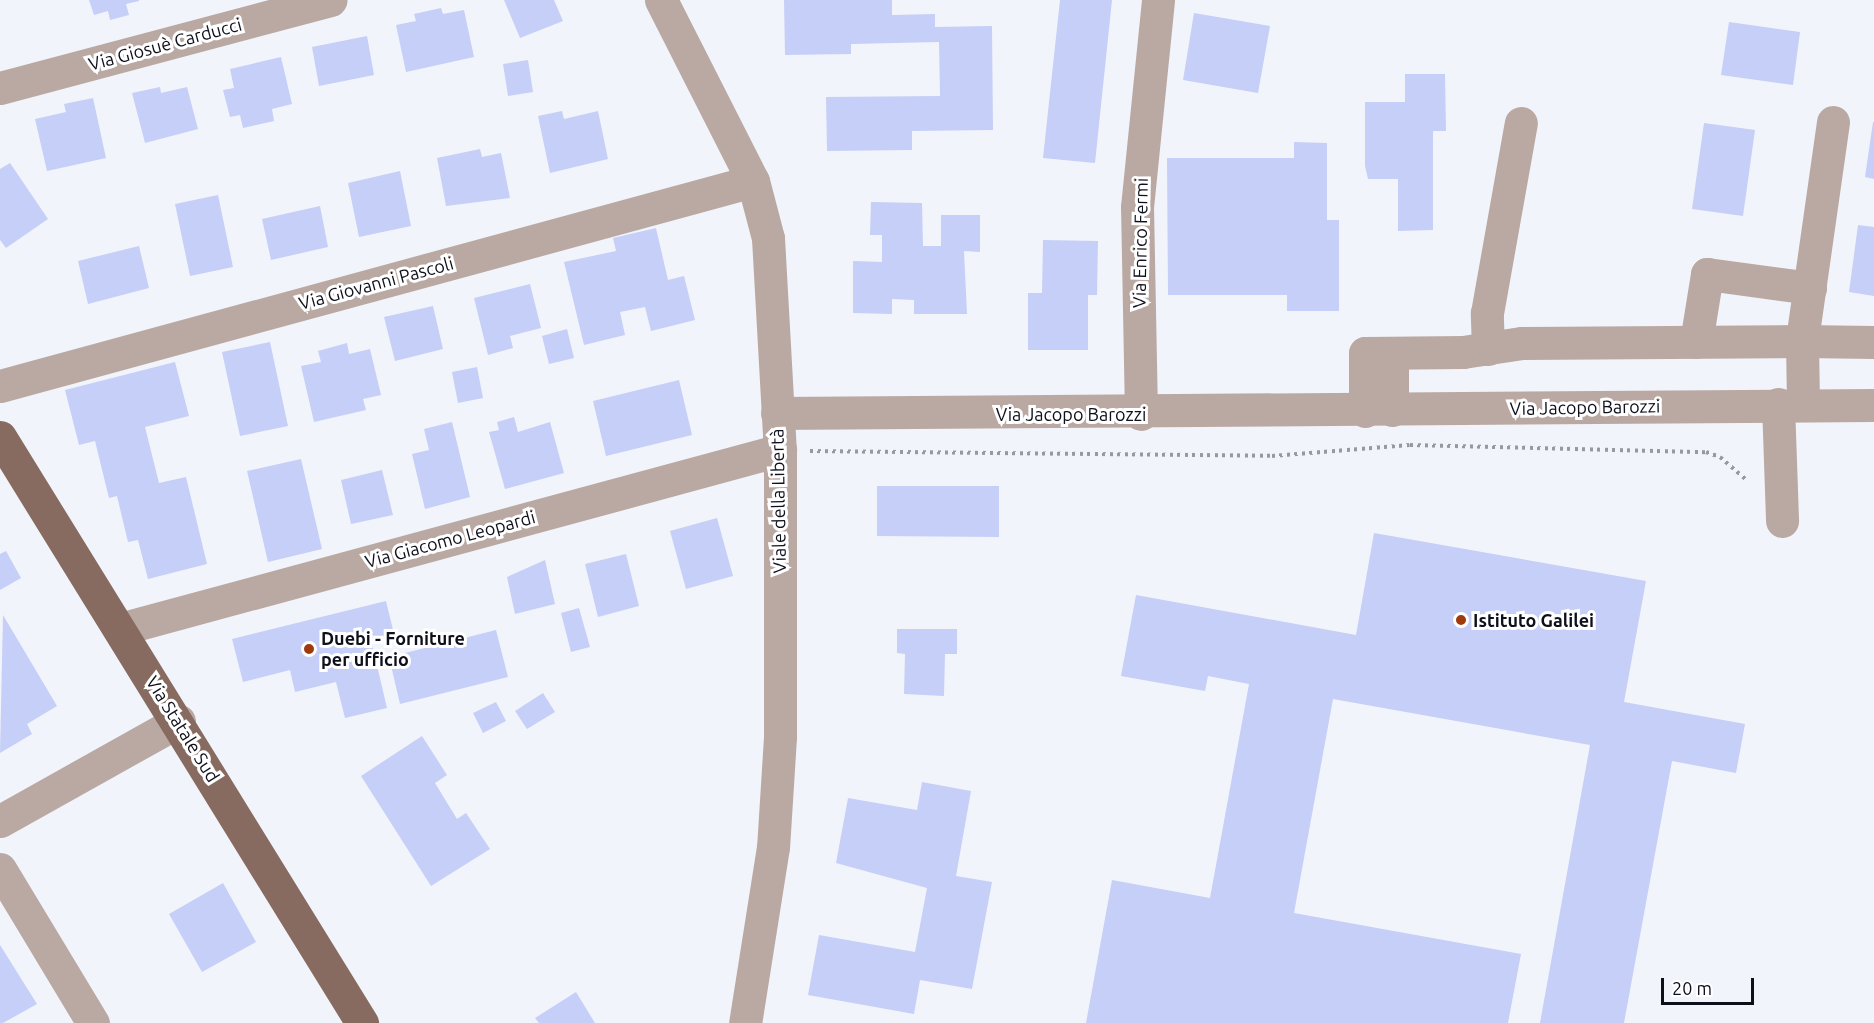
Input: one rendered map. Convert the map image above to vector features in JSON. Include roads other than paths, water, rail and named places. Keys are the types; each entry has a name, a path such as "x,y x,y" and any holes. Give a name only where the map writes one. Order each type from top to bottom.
{"main road":[{"name":"Via Statale Sud","path":"0,437 179,721 362,1023"}],"street":[{"name":"Via Giosuè Carducci","path":"0,88 330,0"},
{"name":"Viale della Libertà","path":"661,0 753,181 768,238 780,450 780,737 773,848 745,1023"},
{"name":"Via Enrico Fermi","path":"1141,414 1137,207 1158,0"},
{"path":"1782,521 1781,481 1790,404 1802,341 1833,122"},
{"path":"1488,349 1487,313 1521,123"},
{"name":"Via Giovanni Pascoli","path":"0,386 753,181"},
{"path":"1696,342 1707,274 1810,288"},
{"path":"1378,410 1365,353 1696,342 1874,342"},
{"name":"Via Jacopo Barozzi","path":"777,413 1141,414 1790,404 1874,405"},
{"name":"Via Giacomo Leopardi","path":"120,629 780,450"},
{"path":"0,821 179,721"},
{"path":"0,869 93,1023"}],"place":[{"name":"Istituto Galilei","path":"1461,620"},
{"name":"Duebi - Forniture per ufficio","path":"309,649"}]}
